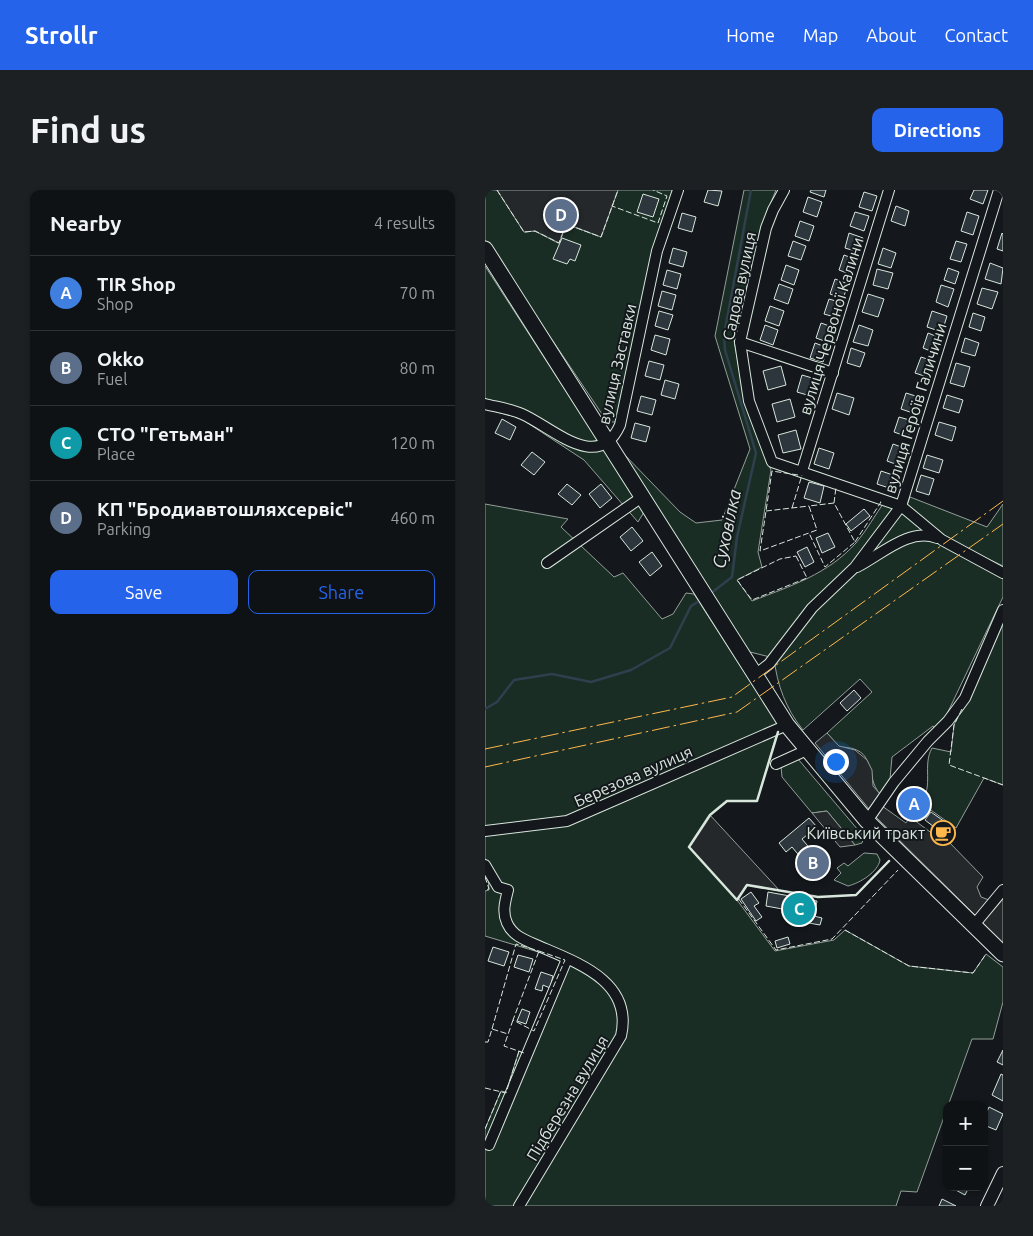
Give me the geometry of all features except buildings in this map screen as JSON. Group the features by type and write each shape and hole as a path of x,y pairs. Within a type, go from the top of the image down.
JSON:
{"highway":[{"path":"485,249 787,725 867,821 1003,954"}],"main road":[{"path":"987,1206 1003,1173"}],"street":[{"name":"вулиця Заставки","path":"485,404 522,414 572,442 599,447 616,436 620,425 657,251 678,190"},
{"name":"Садова вулиця","path":"784,190 766,228 740,342 749,400 769,456 777,465 802,471 901,506 943,540"},
{"name":"вулиця Червоної Калини","path":"802,471 889,190"},
{"name":"вулиця Героїв Галичини","path":"755,676 769,664 812,608 855,567 901,506 999,190"},
{"path":"740,342 833,373"},
{"path":"547,563 642,497"},
{"path":"855,567 886,549 913,537 931,536 943,540 1003,573"},
{"path":"867,821 894,782 928,741 948,722 965,698 1003,610"},
{"name":"Березова вулиця","path":"485,831 567,821 787,725"},
{"path":"776,764 807,750"},
{"name":"Підберезна вулиця","path":"485,865 498,887 508,890 503,910 507,923 513,931 519,937 567,958 608,983 617,993 623,1018 623,1032 519,1206"},
{"path":"974,925 1003,890"},
{"path":"489,1145 567,958"}],"green space":[{"path":"485,190 497,190 524,232 535,231 558,243 566,224 601,237 618,190 678,190 618,422 608,422 602,414 485,240"},
{"path":"744,190 776,190 761,227 734,340 741,380 771,470 758,552 762,567 737,580 752,601 808,578 845,554 864,533 885,501 905,511 910,497 987,527 1003,504 1003,566 976,553 1003,576 1003,597 944,720 937,729 933,726 892,757 890,779 880,794 875,787 865,757 852,748 839,747 827,733 872,692 860,679 803,730 783,696 777,678 774,658 746,651 620,450 680,512 696,523 722,520 750,449 715,336"},
{"path":"485,266 644,512 638,522 584,460 520,418 485,409"},
{"path":"485,504 568,519 561,527 614,577 623,573 662,619 673,614 686,593 694,594 779,726 757,801 727,801 710,815 689,847 737,900 775,951 834,940 845,930 909,966 973,973 986,954 1003,967 1003,1002 993,1039 972,1039 950,1101 943,1101 943,1120 917,1192 901,1191 896,1206 485,1206 485,1129 501,1091 506,1092 519,1051 523,1053 565,960 485,936 485,891 489,890 488,878 485,876"},
{"path":"1003,619 1003,785 984,778 956,828 921,803 927,789 929,755 932,748 951,752 954,725"},
{"path":"798,759 864,837 862,843 855,845 827,811 812,813 782,777 781,766"},
{"path":"864,853 877,854 880,860 872,873 863,880 848,886 834,880 841,873 837,868 844,863 848,866"}],"shaded area":[{"path":"497,190 618,190 601,237 567,224 559,243 535,231 524,232"},
{"path":"827,733 839,746 855,750 867,760 872,770 873,786 880,794 875,801 906,823 910,817 945,843 947,840 983,877 977,887 981,897 989,900 1003,894 1003,943 874,815 815,743"},
{"path":"827,811 855,845 840,847 812,813"},
{"path":"710,815 780,891 747,885 737,900 689,847"}],"waterway":[{"name":"Суховілка","path":"710,594 732,577 737,537 756,453 725,350 724,335 751,190"},
{"name":"Суховілка","path":"485,709 497,702 514,680 552,674 591,682 631,670 670,648 691,606 701,600"}],"fence":[{"path":"497,190 524,232 535,231 559,243 566,224 601,237 618,190"},
{"path":"613,204 612,206 658,223 667,196 653,190"},
{"path":"798,475 772,471 760,551 817,530 809,506 834,503 855,542 825,567 809,533"},
{"path":"792,508 802,475"},
{"path":"834,503 836,487"},
{"path":"855,542 881,502 879,502"},
{"path":"766,511 809,506"},
{"path":"796,556 807,578 752,600 737,580 780,559 796,556"},
{"path":"962,709 954,725 949,765 1003,785"},
{"path":"747,885 738,898 776,950 832,939 898,870"},
{"path":"485,877 489,889 485,890"},
{"path":"845,930 909,966 973,973 986,954"},
{"path":"492,1029 516,944 539,951"},
{"path":"539,951 565,960 534,1031 513,1020 539,951"},
{"path":"513,1020 504,1046 524,1053 524,1051"},
{"path":"485,1042 488,1042 492,1029 508,1034"},
{"path":"485,1088 506,1093 519,1051"},
{"path":"485,1129 501,1091"}],"wall":[{"path":"778,732 757,801 727,801 710,815 689,847 737,900 747,885 818,897 856,895 889,861"}],"power":[{"path":"485,749 732,697 1003,501"},
{"path":"485,767 737,712 1003,524"}],"place":[{"name":"КП \"Бродиавтошляхсервіс\"","path":"561,215"},
{"name":"TIR Shop","path":"914,804"},
{"name":"Київський тракт","path":"943,833"},
{"name":"Okko","path":"813,863"},
{"name":"СТО \"Гетьман\"","path":"799,909"}]}
